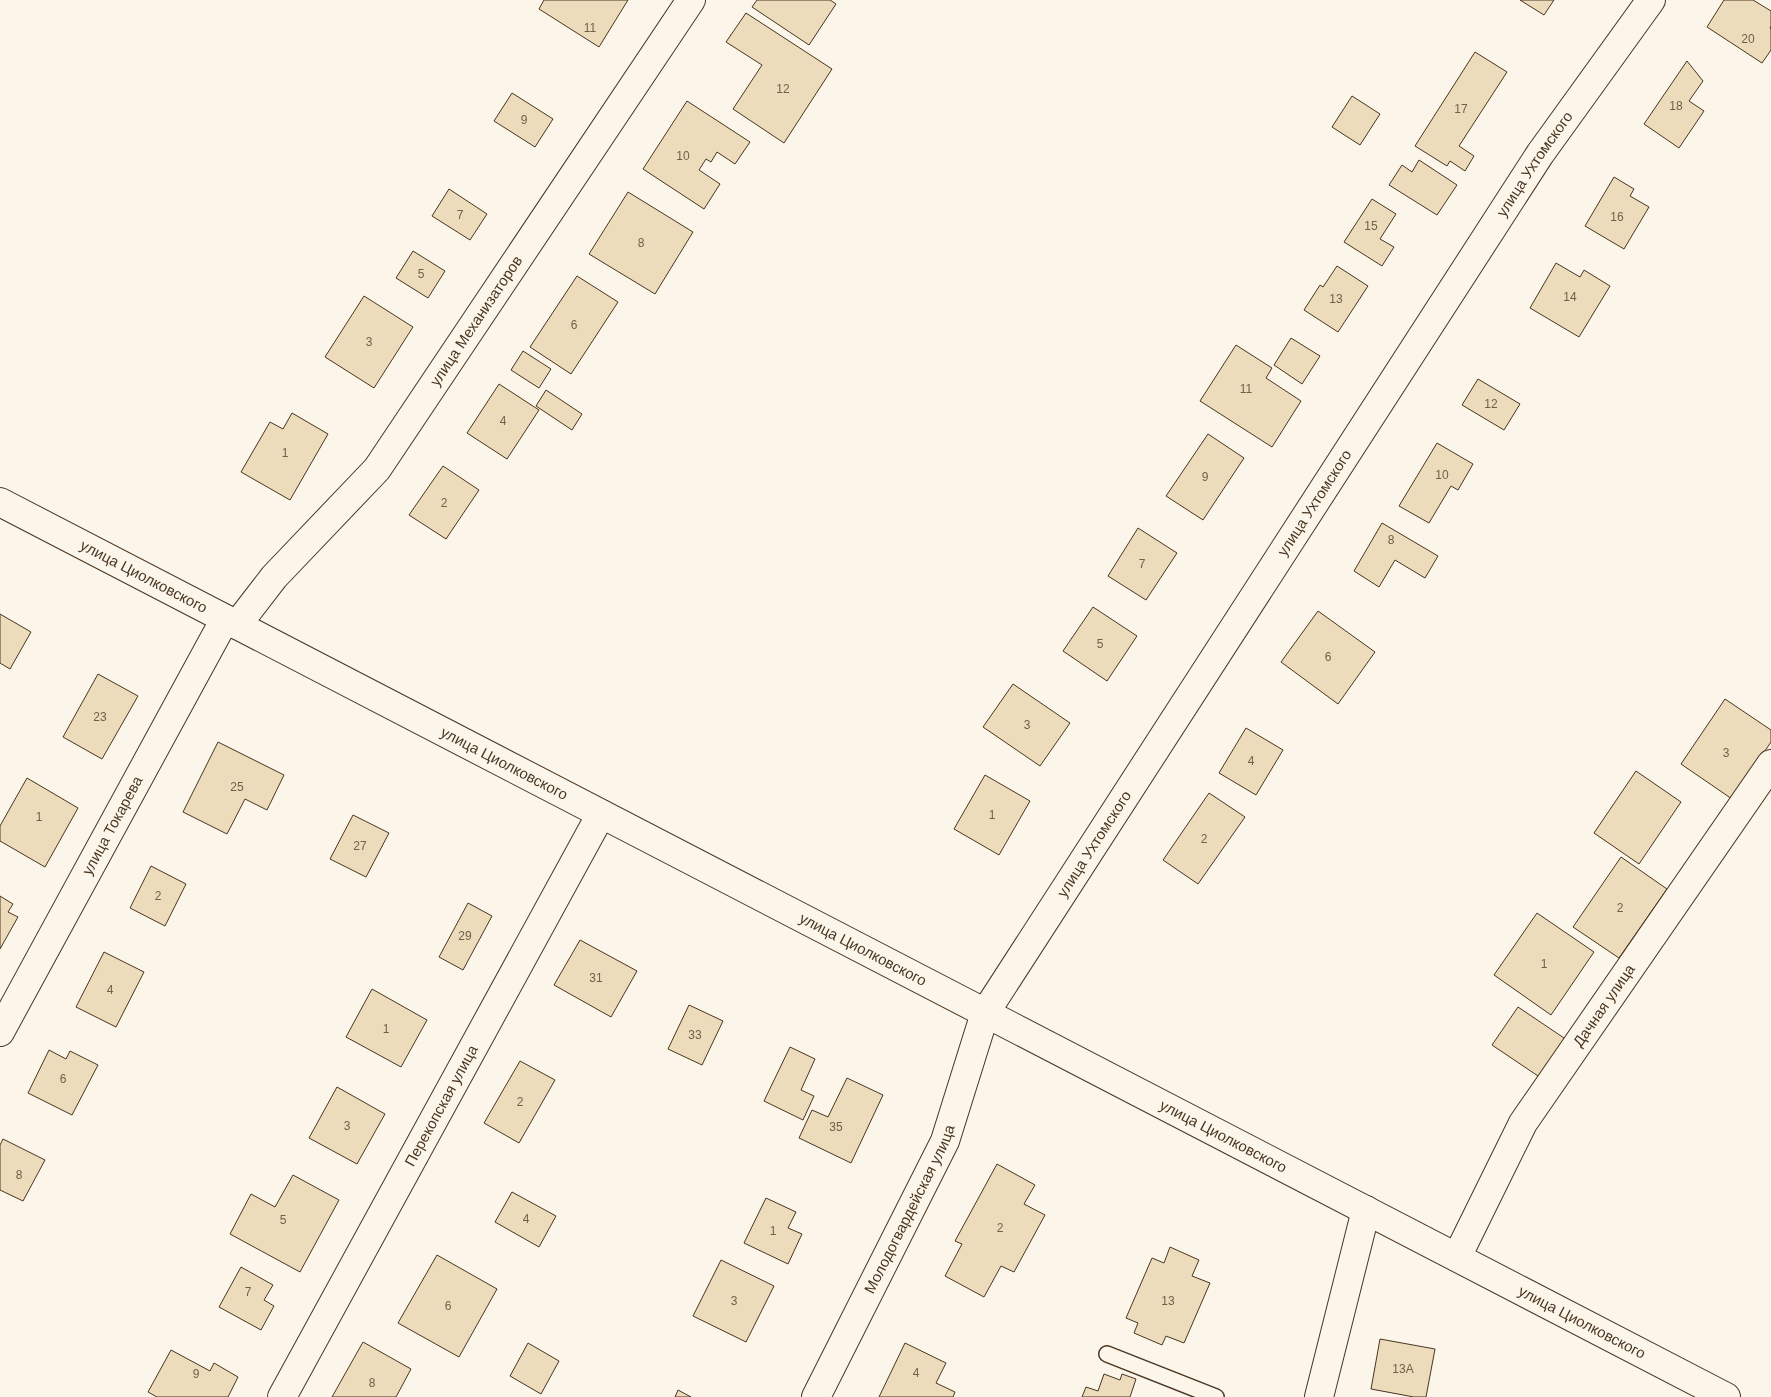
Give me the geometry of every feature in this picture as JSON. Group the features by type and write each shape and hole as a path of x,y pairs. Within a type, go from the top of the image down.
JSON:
{"street":[{"name":"улица Механизаторов","path":"231,622 377,469 691,0"},
{"name":"улица Ухтомского","path":"985,1013 1540,154 1651,0"},
{"name":"улица Циолковского","path":"0,502 1726,1397"},
{"name":"улица Токарева","path":"0,1032 231,622"},
{"name":"Дачная улица","path":"1457,1257 1523,1123 1771,764"},
{"name":"Перекопская улица","path":"282,1397 601,814"},
{"name":"Молодогвардейская улица","path":"816,1397 944,1141 985,1013"},
{"path":"1319,1397 1366,1210"}],"lane":[{"path":"1107,1354 1216,1397"}],"building":[{"path":"544,0 628,0 599,47 539,9"},
{"path":"757,0 830,0 836,4 809,45 752,7"},
{"path":"1520,0 1554,0 1544,15"},
{"path":"1724,0 1753,0 1771,11 1771,50 1762,63 1707,27"},
{"path":"746,13 832,69 784,143 733,109 762,65 726,42"},
{"path":"1475,52 1507,72 1459,146 1474,156 1465,171 1450,161 1447,166 1415,146"},
{"path":"1687,61 1703,81 1689,101 1704,111 1679,148 1644,124"},
{"path":"512,93 553,119 535,147 494,121"},
{"path":"1352,96 1380,114 1360,145 1332,127"},
{"path":"687,101 750,142 735,164 717,152 711,162 706,159 699,170 720,184 704,209 643,169"},
{"path":"1419,160 1457,185 1437,215 1389,185 1402,165 1412,172"},
{"path":"1614,177 1634,189 1630,196 1649,207 1624,249 1585,226"},
{"path":"449,189 487,214 470,240 432,216"},
{"path":"628,192 693,232 655,294 589,254"},
{"path":"1372,199 1396,214 1380,239 1394,247 1382,266 1344,242"},
{"path":"413,251 445,271 428,298 396,278"},
{"path":"1556,263 1580,277 1584,270 1610,286 1579,337 1530,308"},
{"path":"1337,266 1368,286 1338,332 1304,310 1320,285 1323,287"},
{"path":"577,276 618,302 571,374 530,347"},
{"path":"364,296 413,327 374,388 325,357"},
{"path":"1291,338 1320,356 1302,384 1274,365"},
{"path":"1236,345 1272,368 1266,378 1301,401 1272,447 1200,401"},
{"path":"523,351 551,369 539,388 511,370"},
{"path":"1478,379 1520,404 1504,430 1462,405"},
{"path":"499,384 539,410 507,459 467,433"},
{"path":"546,390 582,414 572,430 536,406"},
{"path":"292,413 328,434 290,500 241,472 270,422 283,429"},
{"path":"1208,434 1244,458 1203,520 1166,496"},
{"path":"1437,443 1473,464 1458,490 1451,486 1429,523 1399,506"},
{"path":"443,466 479,490 446,539 409,515"},
{"path":"1382,523 1438,556 1425,578 1395,560 1379,587 1354,571"},
{"path":"1138,528 1177,553 1146,600 1108,576"},
{"path":"1093,607 1137,636 1107,681 1063,651"},
{"path":"1318,611 1375,652 1338,704 1281,662"},
{"path":"0,614 31,632 10,669 0,663"},
{"path":"98,674 138,696 102,759 63,737"},
{"path":"1013,684 1070,723 1040,766 983,727"},
{"path":"1725,699 1771,730 1771,742 1732,799 1681,764"},
{"path":"1246,728 1283,750 1256,795 1219,773"},
{"path":"218,742 284,775 267,810 245,799 227,834 183,812"},
{"path":"1636,771 1681,802 1639,864 1594,833"},
{"path":"985,775 1030,801 999,855 954,829"},
{"path":"27,778 78,808 45,867 0,841 0,826"},
{"path":"1209,793 1245,817 1198,884 1163,860"},
{"path":"353,815 389,833 366,877 330,859"},
{"path":"1621,857 1667,889 1619,958 1573,927"},
{"path":"151,866 186,884 165,926 130,908"},
{"path":"0,896 13,904 8,912 18,917 0,949"},
{"path":"468,903 492,916 463,970 439,957"},
{"path":"1537,913 1594,952 1551,1015 1494,975"},
{"path":"580,940 637,971 611,1017 554,985"},
{"path":"104,952 144,972 116,1027 76,1007"},
{"path":"372,989 427,1020 401,1067 346,1037"},
{"path":"689,1005 723,1021 702,1065 668,1049"},
{"path":"1518,1007 1567,1040 1541,1078 1492,1045"},
{"path":"790,1047 815,1059 801,1090 814,1096 803,1120 764,1101"},
{"path":"49,1050 66,1059 70,1051 98,1065 72,1115 28,1093"},
{"path":"520,1061 555,1080 519,1143 484,1123"},
{"path":"847,1078 883,1095 851,1163 799,1138 812,1110 828,1117"},
{"path":"337,1087 385,1114 357,1164 309,1138"},
{"path":"3,1139 45,1160 23,1201 0,1190 0,1145"},
{"path":"997,1164 1035,1185 1024,1204 1045,1215 1014,1272 1001,1266 984,1297 945,1276 962,1244 955,1241"},
{"path":"293,1175 339,1200 300,1272 230,1234 251,1194 275,1207"},
{"path":"512,1192 556,1216 539,1247 495,1222"},
{"path":"766,1198 796,1212 788,1228 802,1234 788,1264 744,1243"},
{"path":"1170,1247 1199,1260 1192,1276 1210,1283 1184,1343 1166,1336 1162,1345 1134,1333 1138,1323 1126,1318 1152,1258 1164,1263"},
{"path":"437,1255 497,1289 459,1357 398,1323"},
{"path":"721,1260 774,1286 746,1342 693,1316"},
{"path":"241,1267 273,1285 264,1300 274,1306 261,1330 219,1307"},
{"path":"1380,1339 1435,1349 1426,1397 1414,1397 1371,1389"},
{"path":"363,1342 411,1369 396,1397 332,1397"},
{"path":"528,1343 559,1361 541,1394 510,1376"},
{"path":"905,1343 946,1363 936,1383 955,1392 953,1397 879,1397"},
{"path":"171,1350 210,1371 214,1363 238,1377 228,1397 157,1397 148,1392"},
{"path":"1104,1374 1120,1380 1122,1374 1136,1379 1130,1397 1082,1397 1086,1387 1098,1391"},
{"path":"678,1390 691,1397 675,1397"}]}
